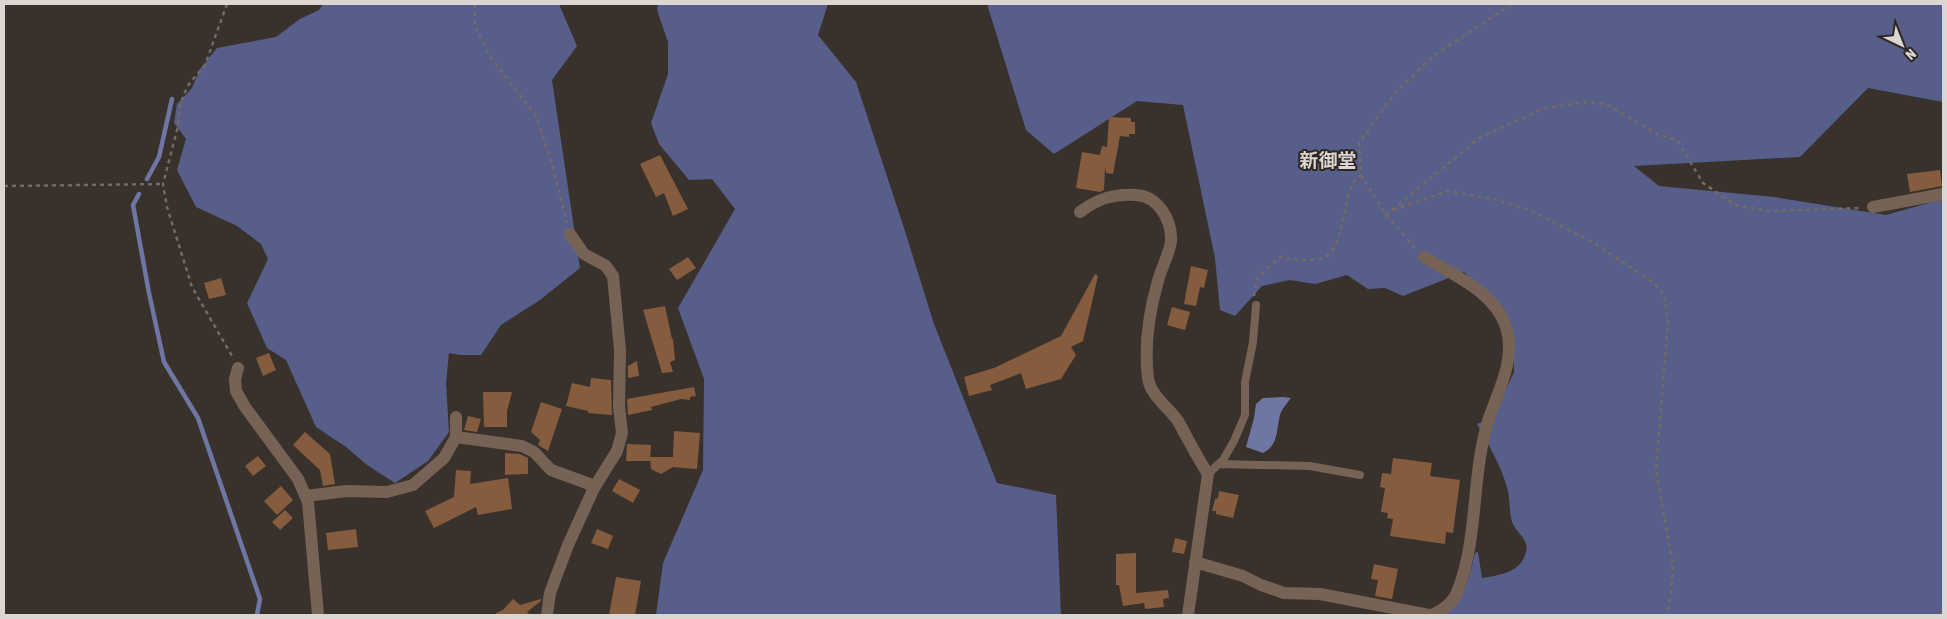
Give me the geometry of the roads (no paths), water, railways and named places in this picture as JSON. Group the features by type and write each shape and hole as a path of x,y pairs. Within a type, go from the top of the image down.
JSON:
{"street":[{"path":"1080,212 1105,197 1129,194 1146,195 1156,202 1169,226 1171,242 1153,296 1149,322 1147,351 1148,381 1158,398 1177,420 1208,474 1188,615"},
{"path":"1873,207 1943,194"},
{"path":"547,615 550,593 568,545 595,486 617,451 622,433 619,407 620,350 613,276 606,266 584,254 570,234"},
{"path":"1195,562 1243,576 1284,593 1320,594 1430,615 1441,611 1454,599 1459,589 1472,536 1476,480 1481,454 1489,420 1506,373 1509,348 1506,328 1498,310 1476,289 1424,258"},
{"path":"238,368 234,379 236,391 245,407 298,479 306,496 318,615"},
{"path":"306,496 346,491 387,492 413,485 444,458 456,437 456,417"},
{"path":"456,437 522,446 534,452 551,470 595,486"}],"lane":[{"path":"1208,474 1219,464 1234,441 1245,415 1246,382 1253,342 1256,305"},
{"path":"1219,464 1310,466 1360,475"}],"waterway":[{"path":"147,179 159,157 172,99"},
{"path":"139,194 133,205 164,362 198,418 260,599 257,615"}],"district":[{"name":"新御堂","path":"1328,160"}]}
